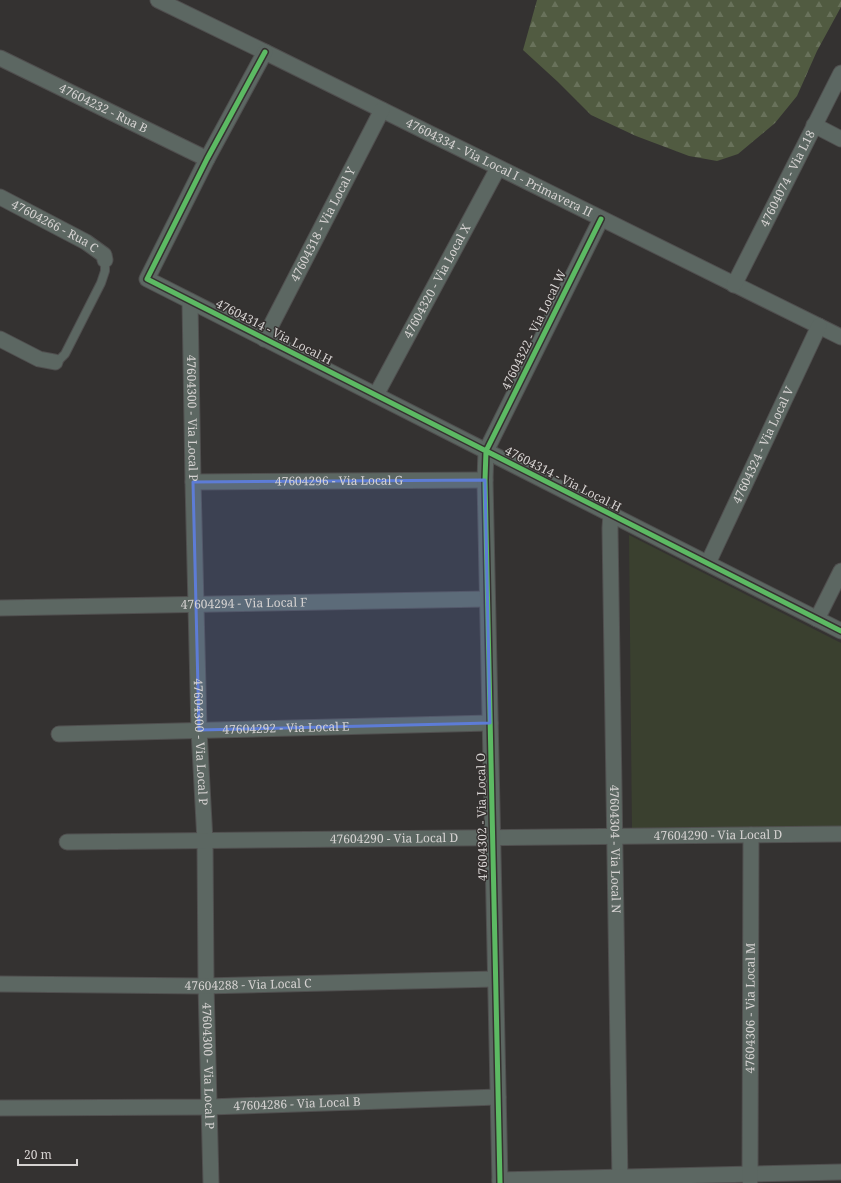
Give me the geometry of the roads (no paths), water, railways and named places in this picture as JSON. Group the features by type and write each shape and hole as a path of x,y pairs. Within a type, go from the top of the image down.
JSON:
{"street":[{"name":"47604334 - Via Local I - Primavera II","path":"158,0 841,337"},
{"path":"207,159 265,52"},
{"name":"47604232 - Rua B","path":"0,58 207,159"},
{"name":"47604074 - Via L18","path":"734,285 841,73"},
{"name":"47604318 - Via Local Y","path":"264,339 382,110"},
{"path":"814,126 841,138"},
{"name":"47604314 - Via Local H","path":"207,159 147,279 841,631"},
{"name":"47604320 - Via Local X","path":"376,395 498,168"},
{"name":"47604266 - Rua C","path":"0,197 86,242 104,255 105,260"},
{"name":"47604322 - Via Local W","path":"486,451 601,219"},
{"name":"47604300 - Via Local P","path":"190,301 199,730 205,841 206,985 211,1183"},
{"name":"47604324 - Via Local V","path":"708,563 819,326"},
{"path":"0,339 39,359 55,362"},
{"name":"47604302 - Via Local O","path":"486,451 487,599 500,1181"},
{"name":"47604296 - Via Local G","path":"193,482 485,480"},
{"name":"47604304 - Via Local N","path":"611,514 610,544 615,837 618,1181"},
{"path":"817,619 841,571"},
{"name":"47604294 - Via Local F","path":"0,608 487,599"},
{"name":"47604292 - Via Local E","path":"59,734 490,723"},
{"name":"47604290 - Via Local D","path":"67,842 841,834"},
{"name":"47604306 - Via Local M","path":"750,1179 751,835"},
{"name":"47604288 - Via Local C","path":"0,984 206,985 495,979"},
{"name":"47604286 - Via Local B","path":"0,1108 209,1107 498,1097"},
{"path":"750,1179 841,1172"},
{"path":"500,1181 841,1178"}],"lane":[{"path":"55,362 65,354 101,283 105,271 105,260"}]}
